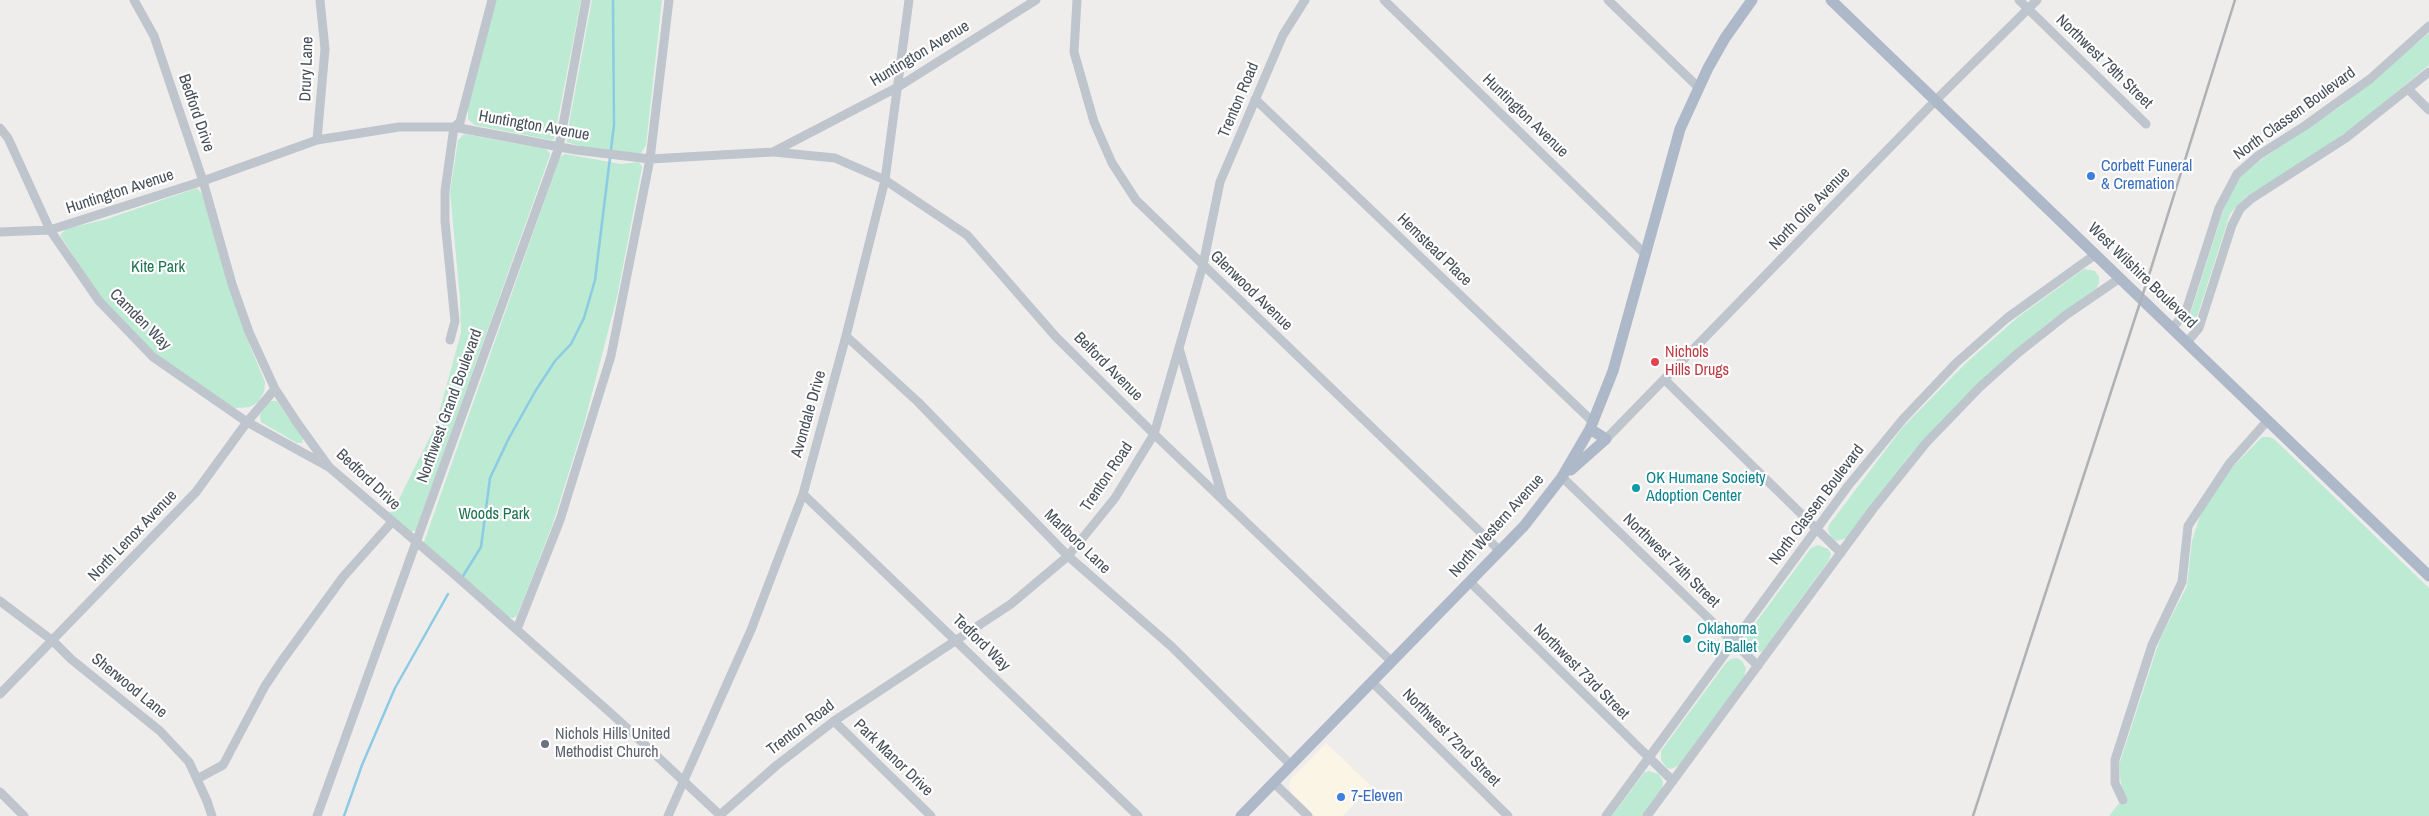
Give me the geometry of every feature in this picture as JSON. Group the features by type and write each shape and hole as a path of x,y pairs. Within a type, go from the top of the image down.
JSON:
{"main road":[{"name":"North Western Avenue","path":"1241,816 1500,551 1530,519 1562,477 1591,425 1613,371 1673,151 1698,87 1725,38 1752,0"},
{"name":"West Wilshire Boulevard","path":"1831,0 2429,576"},
{"path":"1562,477 1606,440 1591,425"}],"street":[{"name":"Bedford Drive","path":"134,0 154,36 203,181 232,284 249,332 275,389 329,467 517,629 720,816"},
{"name":"Drury Lane","path":"317,140 325,49 320,0"},
{"name":"Northwest Grand Boulevard","path":"450,340 455,321 445,221 445,191 454,127 460,122 492,0"},
{"name":"Northwest Grand Boulevard","path":"317,816 417,544 559,147 586,0"},
{"path":"517,629 560,520 611,356 650,159 669,0"},
{"name":"Avondale Drive","path":"668,816 751,630 803,494 846,336 885,180 910,0"},
{"name":"Huntington Avenue","path":"0,232 50,230 203,181 317,140 399,127 454,127 559,147 650,159 773,152 898,87 1036,0"},
{"name":"Glenwood Avenue","path":"1077,0 1074,52 1094,122 1112,163 1136,200 1500,551"},
{"name":"Trenton Road","path":"720,816 777,765 834,721 1011,604 1068,556 1115,498 1154,434 1203,265 1220,182 1283,35 1306,0"},
{"name":"Huntington Avenue","path":"1384,0 1645,254"},
{"path":"1608,0 1698,87"},
{"name":"Northwest 79th Street","path":"2019,0 2146,124"},
{"name":"North Olie Avenue","path":"1606,440 1936,100 2037,0"},
{"name":"North Classen Boulevard","path":"2172,328 2185,314 2219,208 2237,174 2259,155 2306,125 2370,79 2429,26"},
{"path":"2187,342 2198,328 2232,225 2240,209 2251,199 2346,138 2409,90 2429,72"},
{"path":"2409,90 2429,110"},
{"name":"Hemstead Place","path":"1255,99 1591,425"},
{"name":"Camden Way","path":"0,128 8,138 50,230 99,301 153,357 247,422 329,467"},
{"name":"Belford Avenue","path":"773,152 835,158 885,180 967,235 1056,337 1224,502 1392,662"},
{"name":"North Classen Boulevard","path":"1606,816 1871,456 1943,377 2007,318 2096,254"},
{"path":"1647,816 1913,458 1973,394 2039,335 2120,278"},
{"name":"Marlboro Lane","path":"846,336 918,402 1068,556 1171,646 1291,765"},
{"path":"1179,348 1224,502"},
{"path":"1665,380 1841,553"},
{"name":"North Lenox Avenue","path":"0,694 196,492 247,422 275,389"},
{"path":"2123,800 2115,783 2114,760 2152,644 2182,582 2188,526 2230,464 2268,420"},
{"name":"Northwest 74th Street","path":"1562,477 1758,666"},
{"name":"Tedford Way","path":"803,494 1138,816"},
{"path":"197,779 223,765 281,662 343,577 392,522"},
{"name":"Northwest 73rd Street","path":"1470,582 1673,782"},
{"name":"Sherwood Lane","path":"0,601 52,641 71,659 160,731 189,762 212,816"},
{"name":"Northwest 72nd Street","path":"1372,682 1508,816"},
{"name":"Park Manor Drive","path":"834,721 931,816"},
{"path":"1274,783 1308,816"},
{"path":"0,792 24,816"}],"shaded area":[{"path":"1326,743 1371,786 1343,816 1315,816 1291,792 1289,786 1291,779"}],"green space":[{"path":"496,0 581,0 554,139 551,140 474,125 468,119 468,106"},
{"path":"592,0 662,0 646,145 641,153 595,151 567,142"},
{"path":"2429,33 2429,65 2359,123 2314,155 2247,196 2230,214 2194,326 2190,329 2187,324 2226,202 2241,176 2265,157 2340,107"},
{"name":"Woods Park","path":"464,134 546,149 550,154 416,530 410,532 388,513 393,511 435,427 461,333 460,298 450,192 458,140"},
{"name":"Woods Park","path":"565,154 621,164 639,162 642,167 617,297 584,424 552,526 517,616 513,618 508,617 463,576 426,547 424,542 560,157"},
{"name":"Kite Park","path":"197,188 202,194 246,336 265,382 264,392 258,402 250,407 235,408 211,393 174,369 130,331 99,295 60,235 66,229 107,219"},
{"path":"2084,269 2095,271 2099,277 2096,289 2047,324 1993,370 1911,454 1848,538 1836,541 1832,538 1828,530 1829,525 1903,427 1965,364 2017,318"},
{"path":"277,401 303,439 302,443 297,443 261,422 260,415 268,402"},
{"path":"2262,437 2274,439 2429,588 2429,816 2109,816 2124,797 2120,777 2120,762 2160,639 2187,586 2192,541 2201,513 2224,476"},
{"path":"1818,545 1828,549 1831,554 1829,560 1763,651 1754,654 1749,652 1743,643 1745,637 1811,548"},
{"path":"1737,658 1742,661 1746,668 1744,678 1680,765 1671,769 1667,768 1661,760 1661,751 1726,663 1731,659"},
{"path":"1649,771 1659,774 1663,782 1662,789 1642,816 1612,816 1644,773"}],"waterway":[{"path":"463,576 481,547 490,478 509,438 536,390 555,361 571,344 584,318 595,280 614,125 613,0"},
{"path":"344,816 362,765 395,688 448,594"}],"railway":[{"path":"1973,816 2149,275 2235,0"}],"place":[{"name":"Corbett Funeral & Cremation","path":"2091,176"},
{"name":"Nichols Hills Drugs","path":"1655,362"},
{"name":"OK Humane Society Adoption Center","path":"1636,488"},
{"name":"Oklahoma City Ballet","path":"1687,639"},
{"name":"Nichols Hills United Methodist Church","path":"545,744"},
{"name":"7-Eleven","path":"1341,797"}]}
